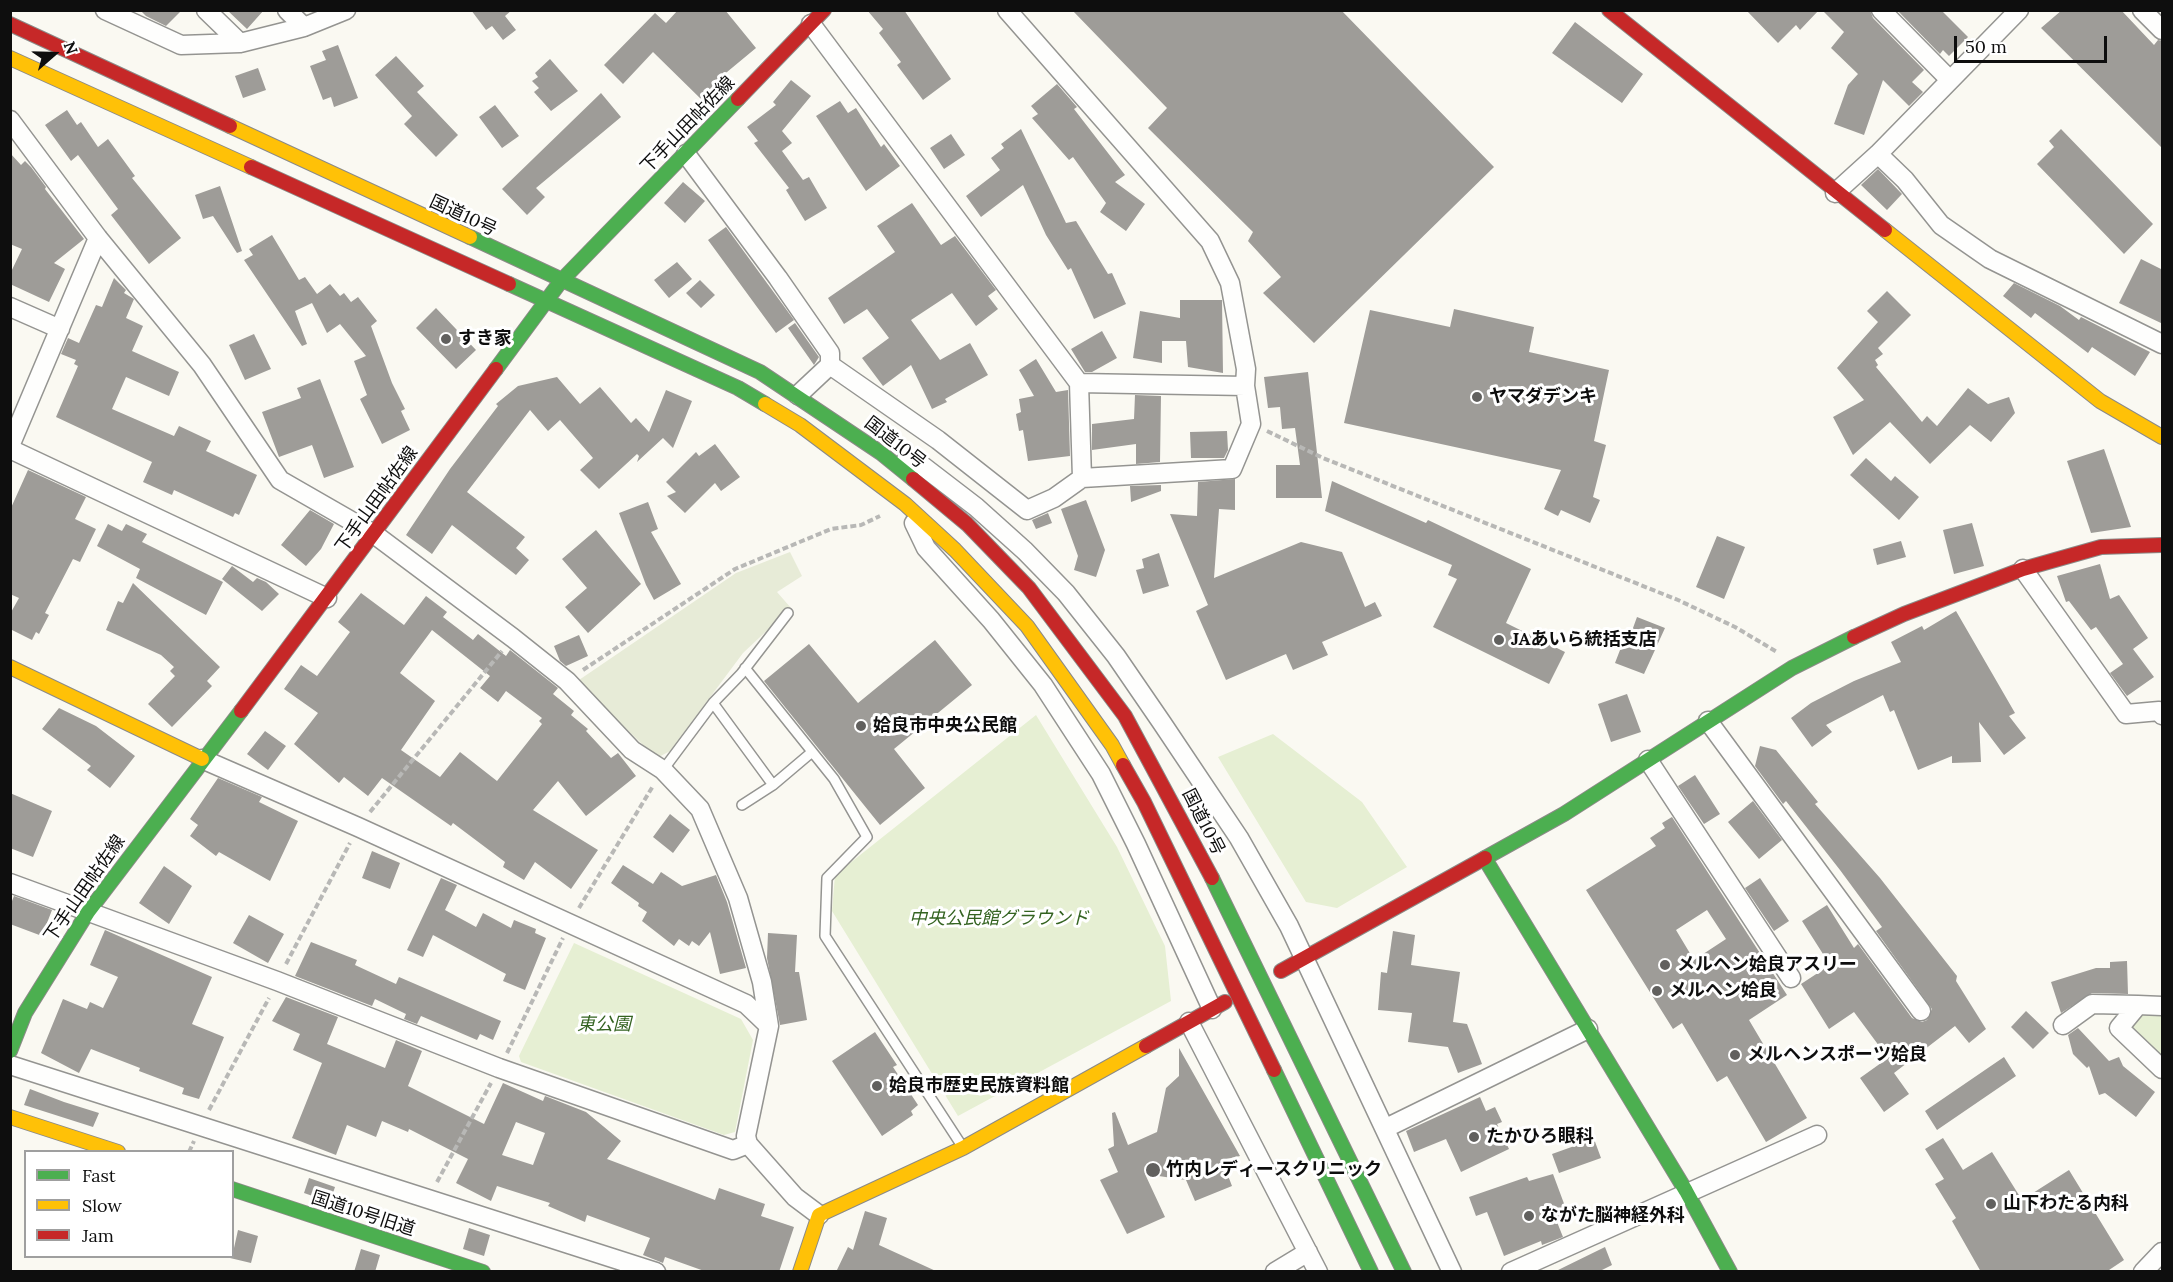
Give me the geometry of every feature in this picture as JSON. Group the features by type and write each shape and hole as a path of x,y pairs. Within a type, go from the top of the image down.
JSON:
{"main road":[{"name":"下手山田帖佐線","path":"10,1051 25,1014 88,912 202,759 327,598 561,281 824,10"},
{"path":"1609,10 1835,193 2100,402 2163,437"},
{"name":"国道10号","path":"10,24 760,372 798,395 881,453 967,524 1029,588 1125,716 1204,862 1404,1272"},
{"path":"10,58 738,388 800,425 904,504 955,550 1027,626 1112,745 1165,844 1371,1272"},
{"path":"1281,971 1564,814 1792,668 1904,614 2023,569 2101,547 2163,545"},
{"path":"10,667 202,759"},
{"path":"1485,859 1686,1191 1730,1272"},
{"path":"800,1272 819,1215 963,1148 1218,1006"},
{"path":"10,1117 112,1150"},
{"name":"国道10号旧道","path":"234,1190 483,1272"}],"street":[{"path":"105,10 181,45 240,43 304,27 346,10"},
{"path":"206,10 240,43"},
{"path":"287,10 304,27"},
{"path":"830,365 938,440 1027,510 1054,498 1082,478 1232,469 1251,424 1245,386 1246,369 1230,283 1210,241 1007,10"},
{"path":"1881,10 1950,80"},
{"path":"1835,193 1878,154 2019,10"},
{"path":"2142,10 2163,30"},
{"path":"811,24 1078,383 1082,478"},
{"path":"10,120 98,238 202,365 280,480 374,534 513,638 567,681 632,750 663,770 700,809 713,834 738,898 762,982 769,1026 746,1136 747,1144 795,1197 819,1215"},
{"path":"686,154 778,278 830,353 830,365 798,395"},
{"path":"1878,154 1905,180 1941,225 1990,259 2163,344"},
{"path":"98,238 10,448 327,598"},
{"path":"10,307 60,329"},
{"path":"1078,383 1245,386"},
{"path":"881,453 920,464 1025,551 1066,593 1116,656 1239,838 1305,958 1452,1272"},
{"path":"904,504 926,548 991,620 1043,685 1101,774 1218,1006"},
{"path":"2023,569 2126,714 2159,711 2163,715"},
{"path":"1708,721 1921,1011"},
{"path":"202,759 358,827 746,1004 769,1026"},
{"path":"1648,760 1791,978"},
{"path":"10,883 277,981 499,1068 733,1150 747,1144"},
{"path":"2063,1025 2092,1004 2163,1006"},
{"path":"2138,1005 2118,1028 2163,1069"},
{"path":"1189,1022 1318,1272"},
{"path":"1386,1128 1588,1029"},
{"path":"10,1065 656,1272"},
{"path":"1511,1272 1686,1191 1817,1135"},
{"path":"1275,1272 1308,1252"},
{"path":"2144,1272 2163,1252"}],"lane":[{"path":"663,770 713,703 745,668 788,613"},
{"path":"745,668 834,779 867,837 827,878 825,936 963,1148"},
{"path":"713,703 773,785"},
{"path":"742,805 773,785 812,752"}],"path":[{"path":"1251,424 1323,458 1677,600 1735,627 1777,651 1792,668"},
{"path":"567,681 735,569 831,529 861,525 904,504"},
{"path":"190,1150 358,827 513,638"},
{"path":"427,1200 499,1068 570,924 663,770"}],"green space":[{"path":"790,552 802,576 777,592 791,608 743,653 670,751 657,758 589,694 579,680 736,573"},
{"name":"中央公民館グラウンド","path":"1036,715 1117,847 1165,946 1171,1001 958,1116 832,911 835,875"},
{"path":"1273,734 1362,802 1407,867 1337,908 1306,902 1218,757"},
{"name":"東公園","path":"574,943 741,1019 753,1040 735,1132 724,1135 521,1062 519,1056"},
{"path":"2140,1011 2162,1011 2162,1064 2124,1030"}],"building":[{"path":"140,10 182,10 166,26 146,16"},
{"path":"227,10 264,10 247,29"},
{"path":"471,10 512,10 505,16 516,30 503,40 492,26 486,30"},
{"path":"678,10 725,10 756,48 721,77 724,81 704,102 653,52 623,84 604,65 655,13 666,23"},
{"path":"867,10 904,10 951,79 923,100 897,65 901,62 879,33 883,29"},
{"path":"1072,10 1341,10 1494,167 1314,343 1263,293 1281,277 1248,241 1253,232 1148,128 1167,108"},
{"path":"1746,10 1819,10 1800,30 1796,25 1778,43"},
{"path":"1822,10 1870,10 1873,18 1924,70 1912,82 1923,92 1909,106 1883,80 1864,135 1834,124 1848,85 1858,74 1831,48 1844,32"},
{"path":"1897,10 1941,10 1968,37 1949,56 1943,50 1940,54"},
{"path":"2062,10 2121,10 2154,45 2158,40 2163,41 2163,149 2041,28"},
{"path":"1575,22 1643,74 1622,103 1552,53"},
{"path":"338,45 358,98 334,107 331,97 323,100 310,66 326,60 322,51"},
{"path":"396,56 424,86 417,92 458,135 436,157 404,124 412,116 375,75"},
{"path":"550,59 578,91 551,111 534,92 539,88 532,81 538,77 535,73"},
{"path":"258,68 266,90 243,98 235,76"},
{"path":"791,80 811,96 782,131 792,143 782,151 803,180 809,177 827,208 805,221 786,190 789,188 754,143 758,141 747,127 776,105 773,102"},
{"path":"1057,84 1077,107 1074,109 1125,175 1115,182 1145,204 1126,231 1100,212 1106,203 1073,157 1069,160 1032,118 1038,114 1031,106"},
{"path":"601,93 621,117 536,188 545,197 527,215 502,189"},
{"path":"840,101 848,113 856,108 881,147 884,144 900,166 866,191 816,116"},
{"path":"495,105 519,136 502,148 479,117"},
{"path":"67,110 77,125 81,122 98,147 108,139 135,176 132,178 181,238 149,264 111,215 118,209 78,155 71,161 45,125"},
{"path":"1021,129 1066,223 1076,221 1108,274 1112,273 1126,304 1094,319 1071,268 1068,270 1046,235 1023,185 981,217 966,196 1000,170 991,158 1004,148 1001,144"},
{"path":"2061,129 2153,224 2124,254 2037,164 2054,147 2049,141"},
{"path":"951,134 965,155 944,169 930,148"},
{"path":"10,153 21,165 25,161 31,167 84,239 54,263 65,269 49,302 10,284 10,274 22,249 10,244"},
{"path":"1878,169 1902,194 1887,210 1861,185"},
{"path":"683,182 705,201 685,223 664,203"},
{"path":"220,186 242,251 237,253 213,216 203,219 195,195"},
{"path":"912,203 941,245 955,236 996,290 988,296 998,309 976,326 952,293 911,320 940,360 970,343 988,375 945,399 947,402 932,409 911,365 883,386 862,358 889,338 867,309 844,324 828,298 895,252 877,226"},
{"path":"726,227 794,320 776,333 708,240"},
{"path":"272,235 299,280 305,277 317,294 330,284 340,296 344,293 351,302 358,297 377,321 371,326 392,383 405,409 401,411 410,430 382,444 360,399 367,395 354,361 366,356 340,324 327,333 312,303 295,311 307,344 302,346 244,260 253,255 249,249"},
{"path":"2141,259 2163,270 2163,324 2119,303"},
{"path":"677,262 692,279 669,298 654,280"},
{"path":"114,278 126,290 124,293 134,299 126,318 143,326 132,351 179,372 169,396 126,377 112,409 174,436 179,426 211,441 206,451 257,475 239,515 235,513 233,517 174,490 172,495 143,482 152,462 56,417 78,366 74,364 76,360 61,354 68,338 79,343 96,305 102,307"},
{"path":"700,280 715,295 701,308 686,293"},
{"path":"2014,283 2060,306 2079,320 2081,317 2150,352 2135,376 2092,347 2088,353 2035,313 2031,318 2003,296"},
{"path":"1887,291 1911,315 1878,348 1883,354 1875,360 1878,365 1876,367 1922,422 1927,416 1937,426 1968,388 1988,404 2009,397 2015,413 1991,442 1970,425 1930,464 1890,422 1853,455 1833,417 1864,400 1837,368 1878,322 1867,311"},
{"path":"1180,300 1222,300 1223,373 1188,367 1186,341 1162,341 1162,363 1133,358 1140,311 1180,318"},
{"name":"すき家","path":"436,308 476,350 456,369 416,328"},
{"name":"ヤマダデンキ","path":"1454,309 1534,327 1529,352 1609,370 1594,441 1606,445 1593,497 1600,500 1590,523 1561,510 1558,516 1544,509 1561,470 1344,423 1370,310 1450,327"},
{"path":"795,323 819,357 814,365 788,328"},
{"path":"1102,331 1117,358 1092,372 1085,372 1071,349"},
{"path":"254,334 271,369 245,380 229,345"},
{"path":"1036,359 1056,392 1068,390 1070,456 1028,461 1023,430 1019,431 1016,414 1021,412 1019,399 1034,396 1019,370"},
{"path":"1308,372 1322,498 1276,498 1276,465 1300,465 1295,428 1282,429 1280,407 1268,408 1264,377"},
{"path":"557,377 580,404 600,387 631,423 636,418 649,432 666,390 692,401 673,448 663,438 637,462 639,456 637,454 599,489 580,470 593,458 560,420 548,431 530,410 467,492 525,537 516,548 529,560 516,575 452,525 432,554 406,535 450,469 498,406 496,404 518,386"},
{"path":"320,379 354,467 324,478 312,445 279,457 262,412 301,398 297,388"},
{"path":"1135,395 1161,396 1160,462 1136,464 1136,444 1092,450 1092,424 1134,419"},
{"path":"1227,431 1228,450 1224,458 1191,458 1190,432"},
{"path":"715,444 740,477 721,491 715,483 685,513 667,496 676,492 666,482 696,452 699,456"},
{"path":"2104,449 2131,527 2091,533 2067,461"},
{"path":"1866,458 1891,481 1895,476 1919,497 1899,520 1850,475"},
{"path":"28,470 86,497 75,519 96,529 80,562 73,559 45,613 49,615 39,634 36,632 32,640 10,629 10,614 19,598 10,594 10,510"},
{"path":"1235,479 1235,510 1219,509 1214,578 1301,542 1342,552 1365,607 1375,602 1382,616 1322,642 1328,655 1293,670 1286,654 1226,680 1196,611 1208,605 1170,514 1197,516 1198,482"},
{"path":"1332,481 1426,523 1428,520 1531,569 1506,623 1565,652 1549,684 1433,627 1457,579 1448,575 1452,565 1325,511"},
{"path":"1161,485 1161,491 1131,502 1130,486"},
{"path":"1086,500 1105,550 1096,577 1074,570 1078,556 1061,509"},
{"path":"648,502 658,529 651,532 681,584 654,600 646,585 619,513"},
{"path":"310,510 334,524 321,549 306,566 281,545"},
{"path":"1048,513 1052,523 1036,529 1032,520"},
{"path":"1972,523 1984,566 1954,574 1943,530"},
{"path":"108,524 122,531 126,524 147,534 142,542 223,582 206,615 136,578 140,569 97,546"},
{"path":"596,530 641,584 588,633 565,607 587,588 562,559"},
{"path":"1717,536 1745,547 1724,599 1696,587"},
{"path":"1901,541 1906,557 1877,565 1873,549"},
{"path":"1159,553 1169,586 1143,594 1136,570 1144,568 1142,559"},
{"path":"2100,564 2110,599 2119,595 2148,638 2133,649 2154,677 2127,696 2110,673 2123,664 2096,627 2091,630 2069,601 2066,602 2057,576"},
{"path":"232,566 253,582 257,578 266,582 279,594 262,611 222,579"},
{"path":"133,583 220,667 207,681 212,686 172,727 148,704 175,676 170,671 174,667 161,655 106,630 118,601 123,603"},
{"path":"361,593 404,625 426,596 447,612 443,617 473,640 478,634 506,656 510,650 558,688 553,694 574,711 571,715 588,729 586,731 611,758 618,753 636,776 586,816 558,781 533,810 598,850 571,889 535,862 524,880 503,867 505,862 453,823 451,826 382,778 368,796 344,777 339,783 294,744 318,713 284,689 301,665 317,676 350,632 338,622","holes":["432,630 490,676 480,688 498,702 506,691 542,718 539,721 542,724 497,781 460,752 440,777 401,750 435,701 400,673"]},
{"path":"1956,611 2015,713 2009,716 2026,738 2004,755 1979,722 1981,762 1952,763 1952,756 1918,770 1894,710 1890,712 1883,695 1826,725 1832,732 1812,747 1791,718 1811,703 1854,681 1901,662 1891,642 1922,626 1924,630"},
{"path":"1637,617 1665,628 1644,674 1615,663 1625,637 1629,639"},
{"path":"579,635 588,656 566,666 560,661 554,646"},
{"name":"姶良市中央公民館","path":"935,640 972,685 894,749 925,788 880,825 764,681 809,644 858,703"},
{"path":"1627,694 1641,732 1611,742 1598,704"},
{"path":"59,708 96,726 135,756 110,788 87,770 91,766 42,729"},
{"path":"265,731 286,746 268,770 247,754"},
{"path":"1760,746 1776,750 1818,802 1815,804 1880,878 1957,976 1956,981 1986,1029 1969,1043 1955,1026 1894,1073 1909,1094 1884,1112 1860,1078 1888,1058 1854,1012 1829,1029 1801,984 1830,965 1802,921 1827,905 1854,948 1858,944 1912,1018 1922,1022 1927,1020 1932,1009 1876,931 1882,927 1786,801 1783,804 1755,766"},
{"path":"1695,775 1720,814 1704,824 1678,786"},
{"path":"218,778 262,797 259,802 298,821 270,881 219,852 216,856 190,836 198,825 190,819"},
{"path":"10,793 52,811 33,857 10,848"},
{"path":"1753,801 1782,840 1759,859 1728,822"},
{"path":"670,814 690,830 673,853 653,837"},
{"path":"1672,817 1787,995 1749,1020 1807,1118 1766,1142 1727,1076 1717,1082 1682,1023 1673,1029 1586,890 1656,846 1650,838 1665,828 1662,823","holes":["1707,910 1726,939 1694,960 1676,930"]},
{"path":"372,851 400,863 390,889 362,878"},
{"path":"623,865 653,884 661,872 682,886 716,875 727,902 746,968 720,974 710,932 699,946 692,941 689,946 679,939 674,946 642,921 647,912 638,906 639,903 611,883"},
{"path":"164,866 192,886 169,924 139,903"},
{"path":"441,878 457,885 445,910 476,927 483,913 511,928 514,920 536,929 535,933 546,938 525,990 503,981 506,974 433,935 423,957 407,950"},
{"path":"1760,878 1789,921 1774,931 1745,888"},
{"path":"14,896 52,910 42,936 10,924 10,906"},
{"path":"249,915 284,934 268,963 233,943"},
{"path":"105,930 212,977 192,1024 224,1037 199,1099 182,1094 184,1088 91,1049 79,1073 41,1053 63,999 87,1009 90,1002 103,1008 118,977 90,965"},
{"path":"1393,931 1415,935 1411,965 1460,972 1453,1022 1467,1024 1482,1064 1458,1073 1448,1047 1408,1042 1412,1013 1378,1010 1381,972 1387,973"},
{"path":"768,933 797,935 795,972 799,972 807,1020 780,1025 767,958"},
{"path":"311,942 357,960 355,965 396,984 399,977 501,1021 493,1040 480,1034 477,1040 421,1016 417,1024 404,1019 406,1014 375,999 372,1006 295,976"},
{"path":"2127,961 2128,994 2092,993 2061,1013 2051,982 2096,968 2110,968 2110,962"},
{"path":"286,997 338,1017 327,1044 385,1068 396,1040 422,1051 408,1086 484,1124 503,1083 543,1101 545,1096 586,1112 621,1141 607,1159 715,1200 719,1188 765,1204 761,1216 794,1227 779,1272 707,1272 665,1257 663,1263 643,1255 650,1238 587,1215 585,1222 548,1206 550,1203 497,1186 491,1201 456,1183 468,1159 409,1129 408,1132 382,1121 376,1137 347,1125 336,1155 292,1138 322,1063 293,1050 300,1034 272,1021","holes":["516,1122 545,1133 533,1165 502,1155"]},
{"path":"2026,1011 2049,1033 2033,1049 2011,1027"},
{"path":"2078,1028 2109,1061 2119,1057 2123,1066 2155,1092 2136,1117 2105,1093 2099,1095 2089,1066 2087,1068 2073,1054 2068,1035"},
{"name":"姶良市歴史民族資料館","path":"875,1032 897,1065 893,1067 918,1105 911,1111 913,1115 882,1136 832,1061"},
{"name":"竹内レディースクリニック","path":"1179,1048 1240,1156 1222,1160 1232,1186 1195,1201 1186,1180 1145,1174 1165,1217 1127,1234 1100,1180 1118,1172 1108,1149 1114,1146 1112,1113 1115,1112 1128,1145 1157,1132 1166,1088 1179,1076"},
{"path":"2004,1057 2016,1076 1937,1130 1925,1111"},
{"path":"30,1089 99,1113 93,1127 24,1105"},
{"name":"たかひろ眼科","path":"1480,1097 1486,1111 1495,1107 1502,1122 1497,1124 1509,1149 1461,1172 1446,1139 1414,1152 1406,1131"},
{"name":"山下わたる内科","path":"1943,1138 1963,1170 1992,1152 2022,1200 2069,1170 2124,1260 2106,1272 1981,1272 1952,1221 1956,1218 1935,1184 1944,1179 1925,1149"},
{"path":"1594,1139 1601,1158 1559,1173 1552,1154"},
{"name":"ながた脳神経外科","path":"1553,1174 1569,1217 1557,1222 1563,1237 1542,1245 1541,1241 1504,1256 1487,1212 1476,1216 1469,1197 1527,1177 1529,1181"},
{"path":"309,1178 335,1187 330,1202 304,1193"},
{"path":"865,1211 887,1218 879,1245 938,1272 836,1272 848,1247 853,1250"},
{"path":"469,1228 490,1235 484,1256 463,1249"},
{"path":"238,1230 258,1236 251,1263 230,1258 234,1258"},
{"path":"1605,1247 1612,1265 1598,1272 1554,1272"},
{"path":"361,1249 380,1255 375,1272 354,1272"}],"traffic: fast":[{"path":"496,369 561,281 738,99"},
{"path":"470,237 760,372 881,453 913,479"},
{"path":"509,284 738,388 765,404"},
{"path":"1485,858 1564,814 1792,668 1854,637"},
{"path":"10,1051 25,1013 88,912 241,711"},
{"path":"1485,859 1686,1191 1730,1272"},
{"path":"1212,878 1404,1272"},
{"path":"1274,1070 1371,1272"},
{"path":"234,1190 483,1272"}],"traffic: slow":[{"path":"10,58 251,167"},
{"path":"230,126 470,237"},
{"path":"1885,230 2100,401 2162,437"},
{"path":"765,404 800,425 905,504 955,550 1027,626 1112,745 1123,765"},
{"path":"10,667 202,759"},
{"path":"800,1272 819,1215 963,1148 1146,1046"},
{"path":"10,1117 112,1150"}],"traffic: jam":[{"path":"738,99 824,10"},
{"path":"1609,10 1885,230"},
{"path":"10,24 230,126"},
{"path":"251,167 509,284"},
{"path":"241,711 496,369"},
{"path":"913,479 967,524 1029,588 1125,716 1212,878"},
{"path":"1854,637 1904,614 2023,569 2101,547 2162,545"},
{"path":"1123,765 1144,802 1274,1070"},
{"path":"1281,971 1485,858"},
{"path":"1146,1046 1225,1002"}],"place":[{"name":"すき家","path":"446,339"},
{"name":"ヤマダデンキ","path":"1477,397"},
{"name":"JAあいら統括支店","path":"1499,640"},
{"name":"姶良市中央公民館","path":"861,726"},
{"name":"メルヘン姶良アスリー","path":"1665,965"},
{"name":"メルヘン姶良","path":"1657,991"},
{"name":"メルヘンスポーツ姶良","path":"1735,1055"},
{"name":"姶良市歴史民族資料館","path":"877,1086"},
{"name":"たかひろ眼科","path":"1474,1137"},
{"name":"竹内レディースクリニック","path":"1153,1170"},
{"name":"山下わたる内科","path":"1991,1204"},
{"name":"ながた脳神経外科","path":"1529,1216"}]}
